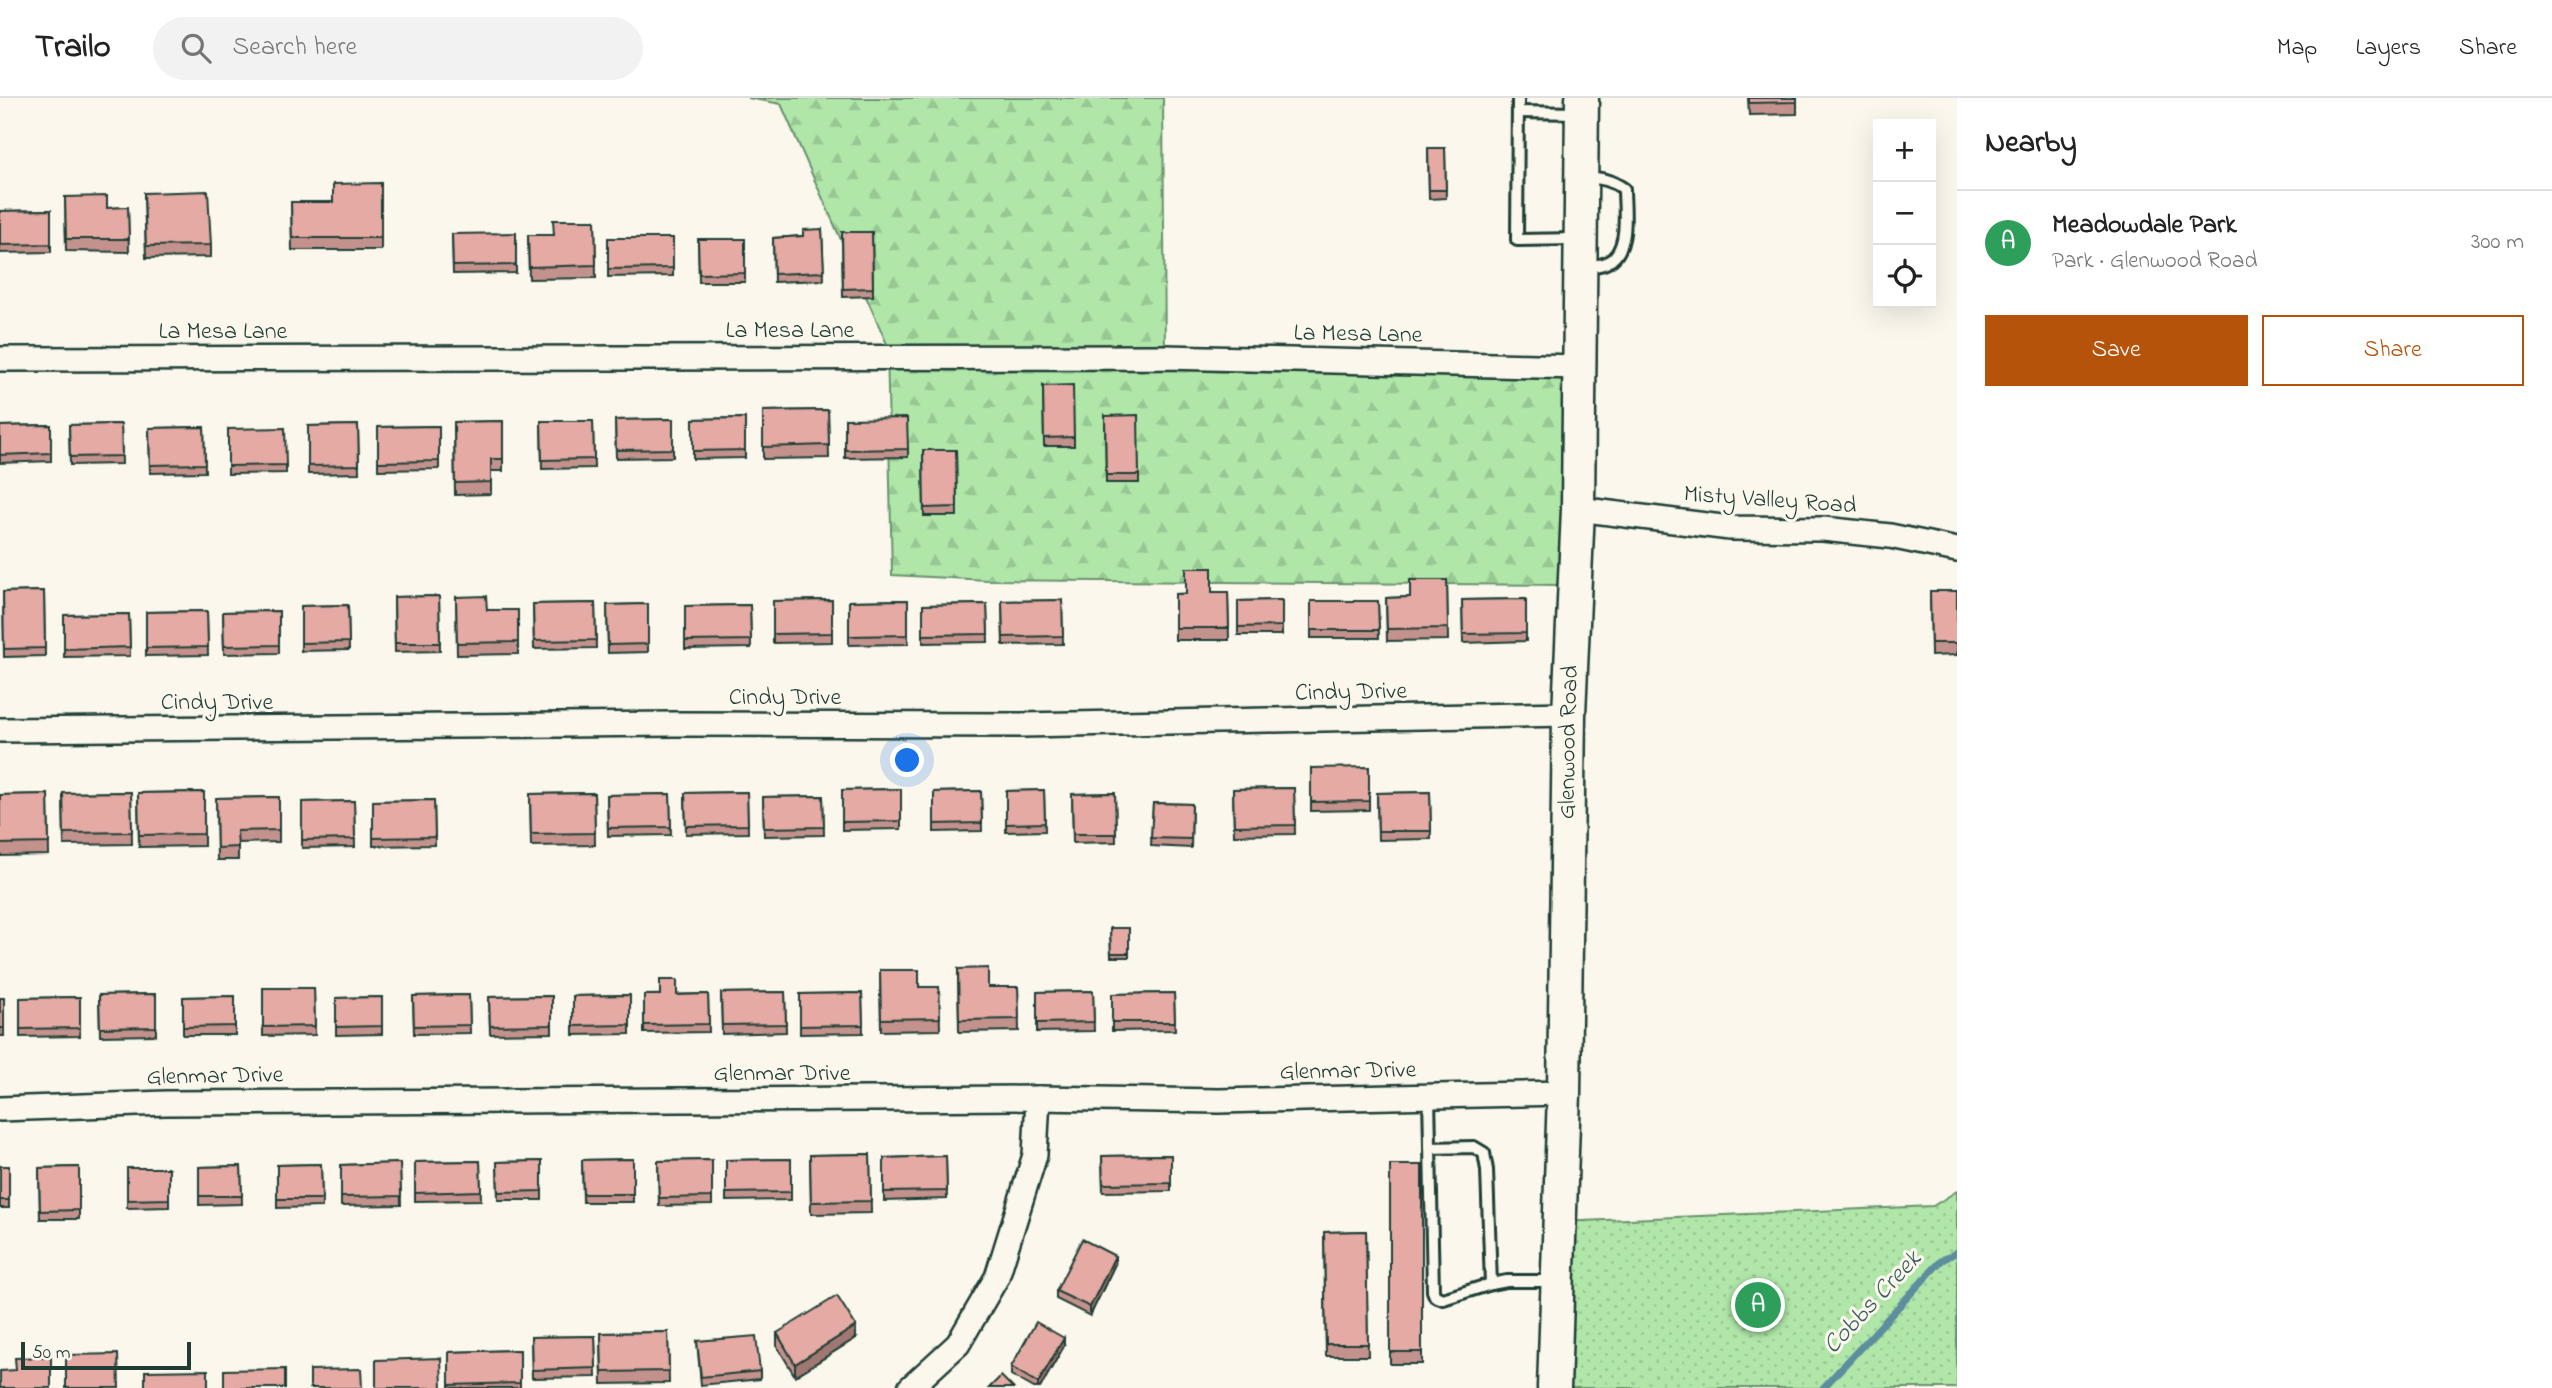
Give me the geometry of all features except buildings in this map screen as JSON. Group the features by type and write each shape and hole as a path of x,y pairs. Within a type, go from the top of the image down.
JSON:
{"main road":[{"name":"Glenwood Road","path":"1553,1388 1564,1093 1569,714 1578,509 1582,106"}],"street":[{"name":"La Mesa Lane","path":"0,359 1165,356 1580,367"},
{"name":"Misty Valley Road","path":"1578,509 1731,528 1823,529 1877,534 1957,550"},
{"name":"Cindy Drive","path":"0,730 676,724 1022,725 1569,714"},
{"name":"Glenmar Drive","path":"0,1109 166,1103 1038,1098 1219,1101 1564,1093"},
{"path":"910,1388 958,1344 996,1277 1035,1155 1038,1098"}],"lane":[{"path":"1518,98 1517,240 1581,253 1606,263 1616,256 1623,242 1624,190 1601,178 1581,177"},
{"path":"1518,112 1582,106"},
{"path":"1429,1096 1433,1291 1436,1296 1443,1299 1507,1281 1558,1281"},
{"path":"1430,1148 1474,1147 1484,1153 1487,1170 1490,1284"}],"green space":[{"path":"748,98 1163,98 1165,356 1570,372 1559,585 988,580 892,575 887,344 781,104"},
{"path":"1957,1191 1957,1388 1560,1388 1559,1222 1933,1206"}],"waterway":[{"name":"Cobbs Creek","path":"1823,1388 1941,1261 1957,1252"}],"place":[{"name":"Meadowdale Park","path":"1758,1305"}]}
